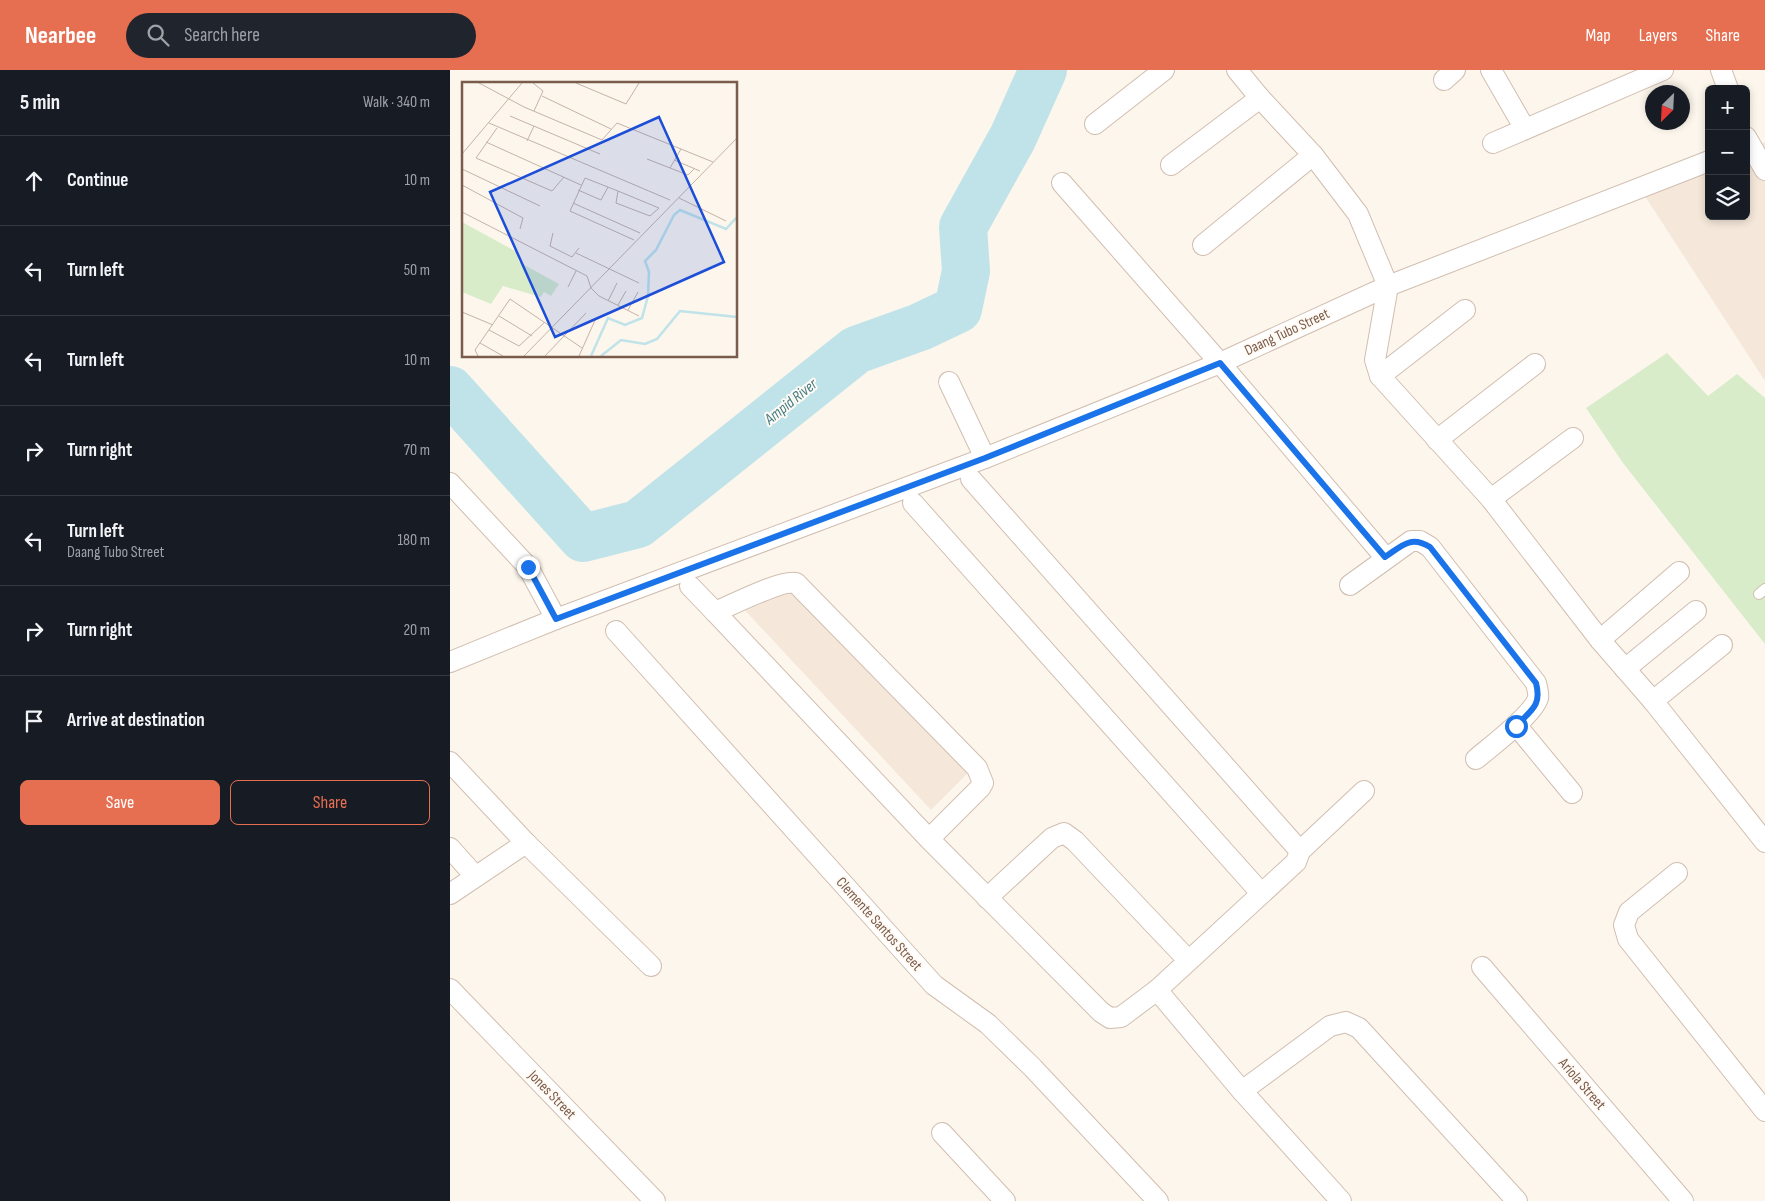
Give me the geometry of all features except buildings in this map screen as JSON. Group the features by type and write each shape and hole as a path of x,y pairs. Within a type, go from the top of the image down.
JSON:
{"street":[{"path":"1095,124 1164,70"},
{"path":"1238,70 1260,98 1313,155 1358,214 1388,286 1375,360 1380,376 1490,499 1600,640 1653,701 1765,842"},
{"path":"1491,70 1525,130"},
{"path":"1493,143 1663,70"},
{"path":"1721,70 1727,85"},
{"path":"1171,165 1260,98"},
{"path":"1752,142 1765,170"},
{"path":"1203,245 1313,155"},
{"name":"Daang Tubo Street","path":"450,662 556,619 985,458 1220,363 1388,286 1705,163"},
{"path":"1062,183 1220,363 1385,557"},
{"path":"1380,376 1465,310"},
{"path":"1438,440 1534,364"},
{"path":"949,382 985,458"},
{"path":"1490,499 1573,438"},
{"path":"971,479 1300,851"},
{"path":"450,483 528,567 556,619"},
{"path":"913,503 1261,893"},
{"path":"1350,585 1385,557 1411,541 1420,541 1430,547 1436,554 1536,683 1539,696 1536,704 1516,726 1476,759"},
{"path":"1600,640 1679,572"},
{"path":"715,612 762,591 788,582 796,583 977,768 983,783 980,788 929,839"},
{"path":"690,586 929,839 1101,1012 1110,1018 1121,1017 1156,990 1296,862 1300,851 1364,791"},
{"path":"1625,669 1696,611"},
{"name":"Clemente Santos Street","path":"616,631 934,985 994,1030 1158,1201"},
{"path":"1653,701 1722,645"},
{"path":"1516,726 1572,793"},
{"path":"450,762 526,843 651,966"},
{"path":"987,898 1052,838 1064,833 1075,841 1188,960"},
{"path":"450,894 526,843"},
{"path":"450,848 475,876"},
{"path":"1677,873 1629,912 1624,925 1628,939 1765,1111"},
{"name":"Ariola Street","path":"1482,967 1683,1201"},
{"name":"Jones Street","path":"450,989 654,1201"},
{"path":"1156,990 1242,1091 1341,1201"},
{"path":"1242,1091 1330,1026 1346,1022 1359,1028 1517,1201"},
{"path":"942,1133 1005,1201"}],"shaded area":[{"path":"1765,142 1765,381 1641,190 1705,166 1705,220 1750,220 1750,148"},
{"path":"801,587 973,768 931,810 740,605"}],"green space":[{"path":"1667,353 1708,396 1737,374 1765,398 1765,644 1623,463 1586,408"}],"waterway":[{"name":"Ampid River","path":"450,390 583,538 638,524 856,350 920,327 958,309 966,271 963,227 1013,137 1043,70"}],"route":[{"path":"528,567 556,619 900,488 985,458 1220,363 1385,557 1411,541 1420,541 1430,547 1536,683 1539,696 1536,704 1516,726"}]}
